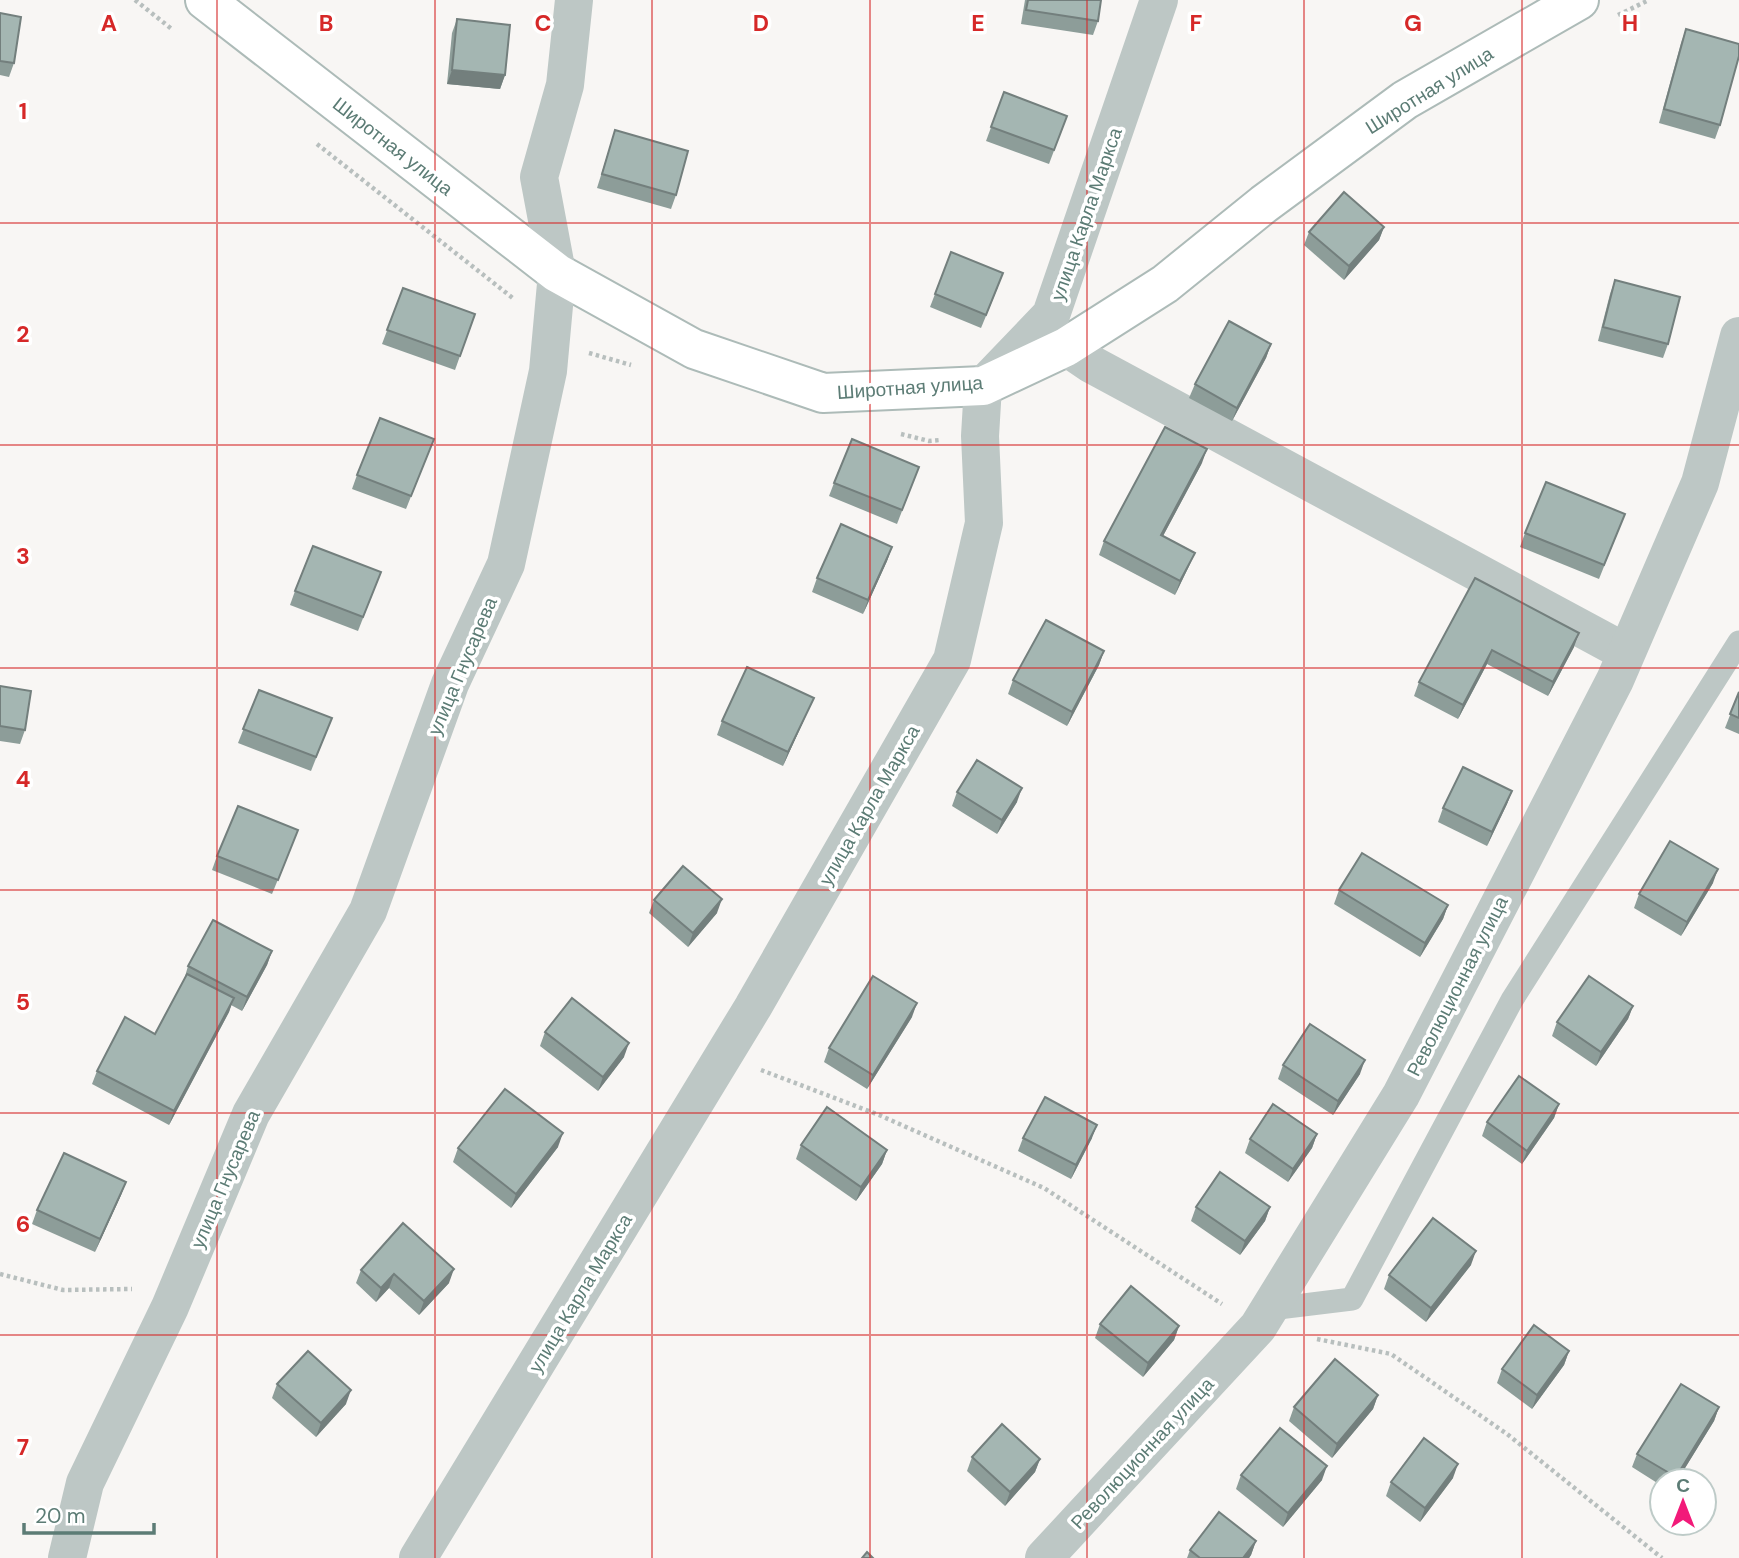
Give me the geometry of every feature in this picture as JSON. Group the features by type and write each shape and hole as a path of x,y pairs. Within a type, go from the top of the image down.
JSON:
{"main road":[{"name":"Широтная улица","path":"205,0 557,273 694,349 823,393 983,386 1066,347 1165,284 1264,204 1405,100 1594,10"}],"street":[{"name":"улица Гнусарева","path":"67,1558 85,1483 178,1288 251,1114 368,911 450,684 506,564 548,371 557,273 539,177 565,85 574,0"},
{"name":"улица Карла Маркса","path":"418,1558 724,1056 952,660 984,523 980,436 983,386 1051,315 1159,0"},
{"name":"Революционная улица","path":"1044,1558 1264,1318 1401,1095 1615,680 1700,484 1739,336"},
{"path":"1066,347 1091,364 1625,652"}],"lane":[{"path":"1264,1318 1352,1299 1512,1000 1739,642"}],"path":[{"path":"135,0 178,34"},
{"path":"1594,10 1649,0"},
{"path":"306,136 552,327 592,355 633,365"},
{"path":"889,431 929,441 980,436"},
{"path":"724,1056 879,1115 1045,1188 1264,1318 1391,1354 1507,1434 1662,1558"},
{"path":"0,1274 63,1290 178,1288"}],"building":[{"path":"1028,0 1101,0 1098,21 1026,10"},
{"path":"0,13 21,17 14,63 0,61"},
{"path":"457,19 510,25 505,75 452,70"},
{"path":"1686,29 1739,44 1739,56 1720,125 1664,109"},
{"path":"1004,92 1067,116 1054,150 991,127"},
{"path":"615,130 688,151 676,195 602,174"},
{"path":"1344,192 1384,227 1349,266 1309,232"},
{"path":"951,252 1003,273 986,315 935,294"},
{"path":"1615,280 1680,297 1668,344 1603,327"},
{"path":"403,288 475,314 460,356 387,330"},
{"path":"1229,321 1271,344 1237,408 1195,384"},
{"path":"380,418 434,439 411,496 357,475"},
{"path":"1165,427 1207,449 1161,535 1195,553 1180,581 1104,541"},
{"path":"852,439 919,467 902,510 834,483"},
{"path":"1546,482 1625,514 1604,565 1525,533"},
{"path":"841,524 892,547 868,600 817,578"},
{"path":"313,546 381,572 363,617 295,591"},
{"path":"1475,578 1579,633 1553,682 1492,650 1463,705 1419,682"},
{"path":"1046,620 1104,651 1072,712 1013,680"},
{"path":"747,667 814,698 788,752 722,721"},
{"path":"0,686 31,691 25,730 0,726"},
{"path":"259,690 332,718 316,757 243,729"},
{"path":"1739,692 1739,718 1730,714"},
{"path":"977,760 1022,788 1002,820 957,792"},
{"path":"1463,767 1512,791 1492,832 1443,808"},
{"path":"238,806 298,830 278,880 217,856"},
{"path":"1670,841 1718,869 1687,922 1639,894"},
{"path":"1362,853 1448,905 1425,943 1339,890"},
{"path":"683,866 722,899 693,933 654,900"},
{"path":"213,920 272,951 247,997 188,966"},
{"path":"187,974 234,998 174,1111 97,1071 125,1017 155,1034"},
{"path":"873,976 917,1003 873,1075 829,1048"},
{"path":"1589,976 1633,1006 1601,1052 1557,1022"},
{"path":"572,998 629,1043 603,1077 545,1032"},
{"path":"1310,1024 1365,1060 1338,1101 1283,1065"},
{"path":"1519,1076 1559,1104 1527,1151 1487,1122"},
{"path":"505,1089 563,1133 516,1194 458,1148"},
{"path":"1045,1097 1097,1125 1076,1165 1023,1138"},
{"path":"1273,1104 1317,1134 1293,1169 1250,1139"},
{"path":"827,1107 887,1150 861,1187 801,1145"},
{"path":"64,1153 126,1182 100,1239 37,1210"},
{"path":"1220,1172 1270,1207 1245,1241 1196,1207"},
{"path":"1433,1218 1476,1251 1431,1308 1389,1275"},
{"path":"403,1223 454,1269 424,1301 394,1274 381,1288 361,1270"},
{"path":"1131,1286 1179,1326 1148,1363 1100,1324"},
{"path":"1534,1325 1569,1351 1537,1395 1502,1369"},
{"path":"308,1351 351,1390 321,1423 277,1384"},
{"path":"1335,1359 1378,1395 1337,1444 1294,1407"},
{"path":"1681,1384 1719,1407 1682,1467 1659,1467 1637,1454"},
{"path":"1002,1424 1040,1459 1010,1492 972,1457"},
{"path":"1280,1428 1327,1466 1288,1513 1241,1475"},
{"path":"1424,1438 1458,1464 1425,1508 1391,1482"},
{"path":"1219,1512 1256,1541 1243,1558 1200,1558 1190,1550"},
{"path":"867,1552 873,1558 862,1558"}]}
